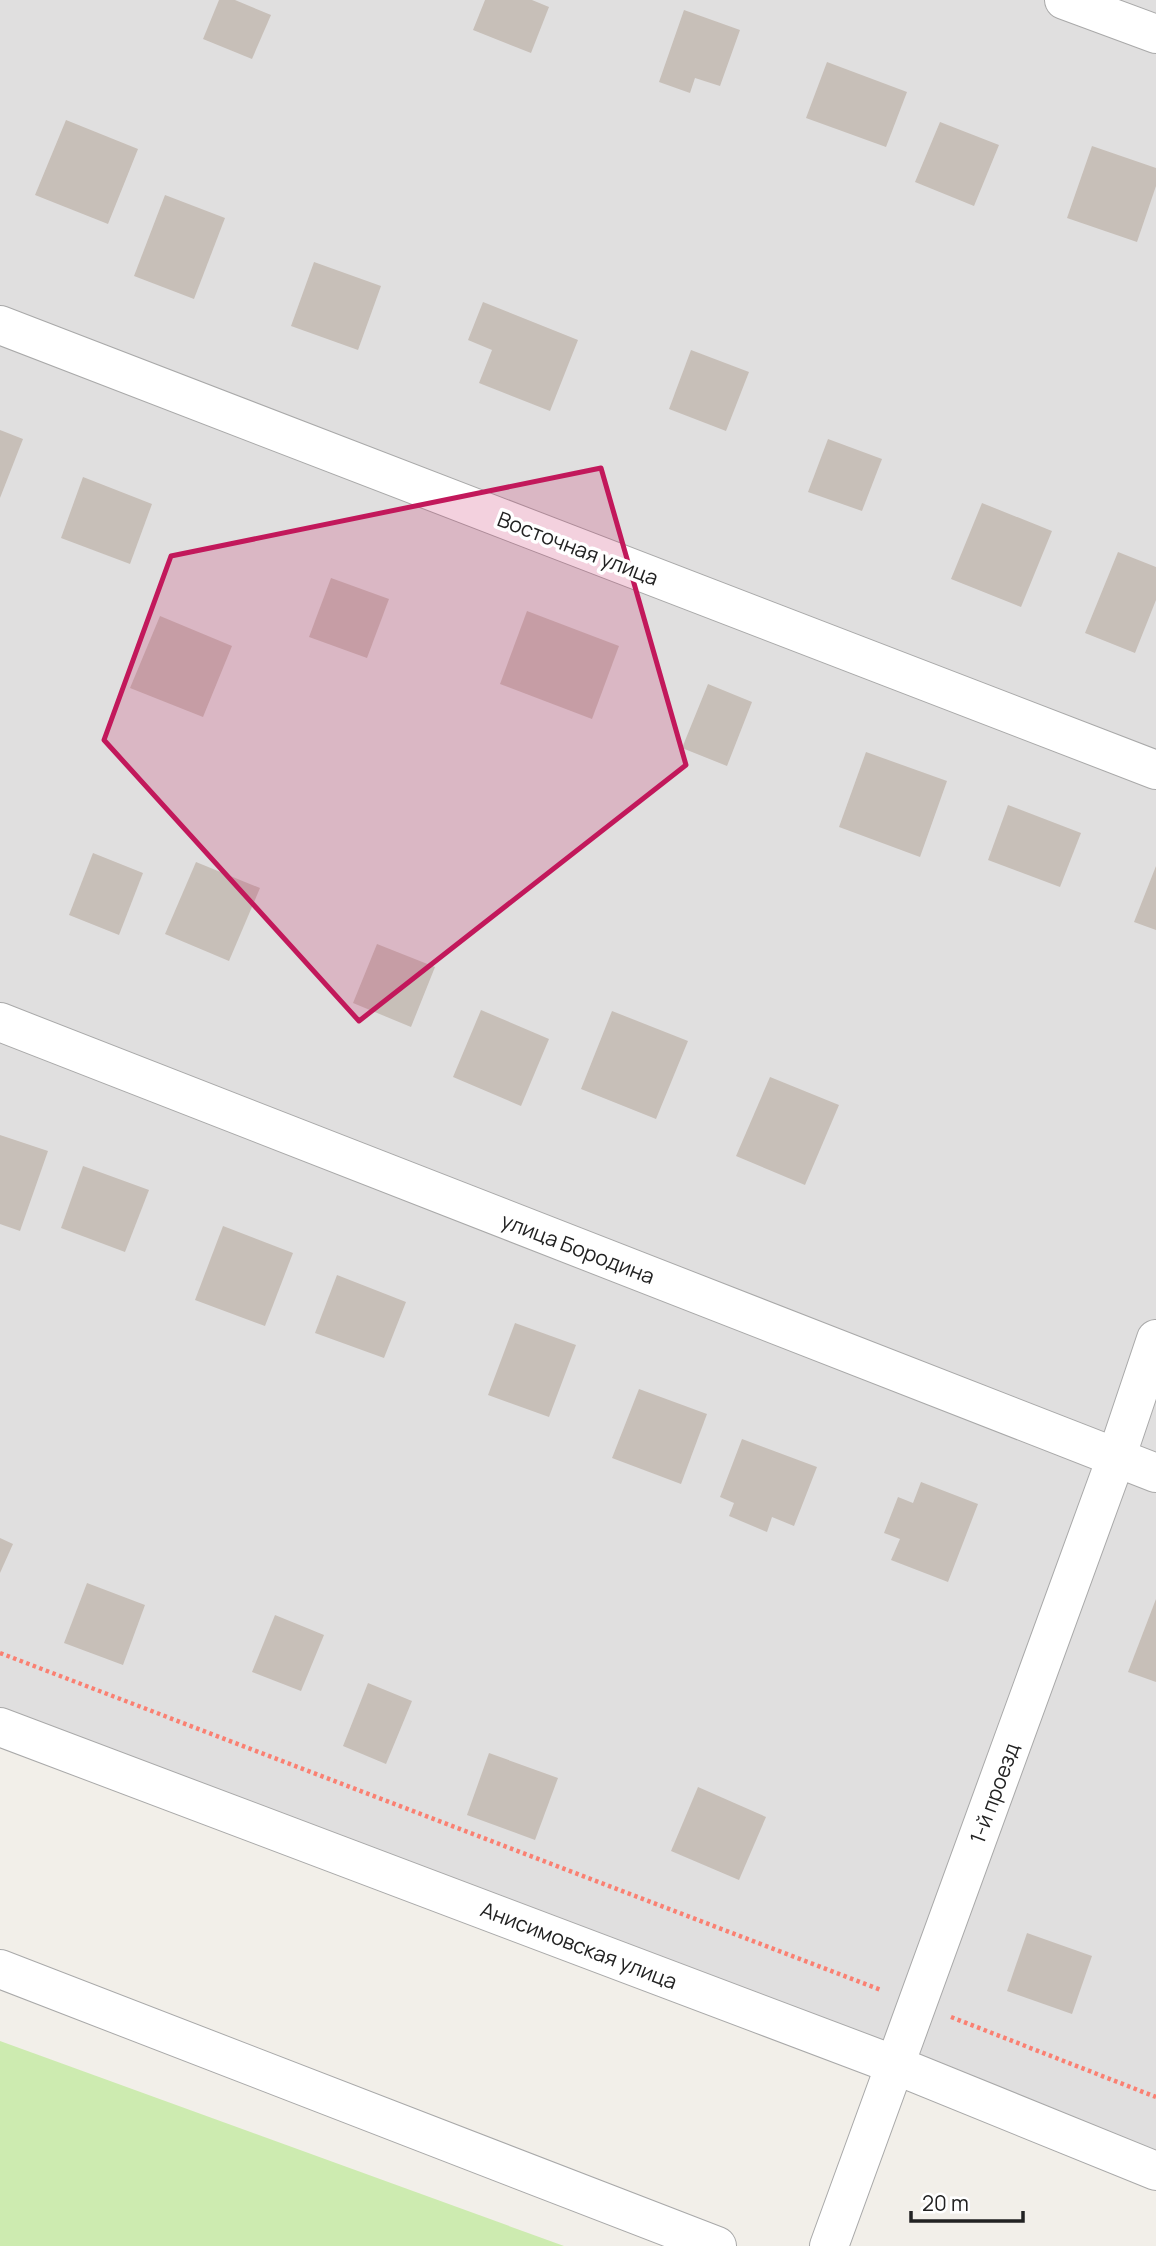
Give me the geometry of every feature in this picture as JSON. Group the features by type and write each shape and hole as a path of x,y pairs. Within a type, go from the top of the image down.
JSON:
{"street":[{"path":"1064,0 1156,34"},
{"name":"Восточная улица","path":"0,326 1156,770"},
{"name":"улица Бородина","path":"0,1022 1156,1473"},
{"name":"1-й проезд","path":"829,2246 1116,1458 1156,1339"},
{"name":"Анисимовская улица","path":"0,1727 895,2064 1156,2171"},
{"path":"0,1969 718,2246"}],"path":[{"path":"0,1653 1156,2097"}],"highlighted area":[{"path":"601,468 686,765 359,1021 104,740 171,556"}],"shaded area":[{"path":"0,0 1156,0 1156,2176 0,1727"}],"green space":[{"path":"0,2041 564,2246 0,2246"}],"building":[{"path":"219,0 235,0 271,15 252,59 203,39"},
{"path":"485,0 532,0 549,7 531,53 473,30"},
{"path":"684,10 740,30 720,86 695,78 690,93 659,82"},
{"path":"827,62 907,92 886,147 806,118"},
{"path":"66,120 138,149 108,224 35,195"},
{"path":"940,122 999,145 974,206 915,182"},
{"path":"1092,146 1156,168 1156,186 1137,242 1067,218"},
{"path":"165,195 225,218 194,299 134,276"},
{"path":"314,262 381,286 358,350 291,326"},
{"path":"483,302 578,340 550,411 479,383 492,350 468,340"},
{"path":"691,350 749,372 726,431 669,409"},
{"path":"0,430 23,439 0,498"},
{"path":"828,439 882,459 862,511 808,492"},
{"path":"83,477 152,504 130,564 61,538"},
{"path":"982,503 1052,531 1021,607 951,579"},
{"path":"1118,552 1156,567 1156,600 1135,653 1085,633"},
{"path":"331,578 389,599 367,658 309,637"},
{"path":"527,611 619,646 592,719 500,684"},
{"path":"160,616 232,646 203,717 130,688"},
{"path":"708,684 752,702 727,766 682,748"},
{"path":"866,752 947,781 920,857 839,827"},
{"path":"1008,805 1081,833 1060,887 988,860"},
{"path":"93,853 143,873 119,935 69,915"},
{"path":"196,862 260,888 229,961 165,934"},
{"path":"1156,866 1156,930 1134,922"},
{"path":"377,944 435,967 411,1027 353,1003"},
{"path":"481,1010 549,1039 521,1106 453,1077"},
{"path":"612,1011 688,1041 656,1119 581,1089"},
{"path":"770,1077 839,1105 805,1185 736,1156"},
{"path":"0,1135 48,1151 20,1231 0,1224"},
{"path":"83,1166 149,1190 125,1252 61,1228"},
{"path":"223,1226 293,1253 265,1326 195,1300"},
{"path":"337,1275 406,1302 384,1358 315,1333"},
{"path":"515,1323 576,1345 549,1417 488,1395"},
{"path":"639,1389 707,1414 681,1484 612,1458"},
{"path":"742,1439 817,1467 794,1526 772,1517 767,1532 729,1516 734,1503 720,1497"},
{"path":"921,1482 978,1504 948,1582 891,1560 900,1539 884,1533 898,1497 913,1503"},
{"path":"0,1538 13,1544 0,1573"},
{"path":"87,1583 145,1605 123,1665 64,1643"},
{"path":"1156,1599 1156,1682 1128,1672"},
{"path":"275,1615 324,1635 301,1691 252,1672"},
{"path":"368,1683 412,1701 386,1764 343,1746"},
{"path":"489,1753 558,1778 535,1840 467,1815"},
{"path":"698,1787 766,1817 739,1880 671,1851"},
{"path":"1027,1933 1092,1956 1072,2014 1007,1991"}]}
